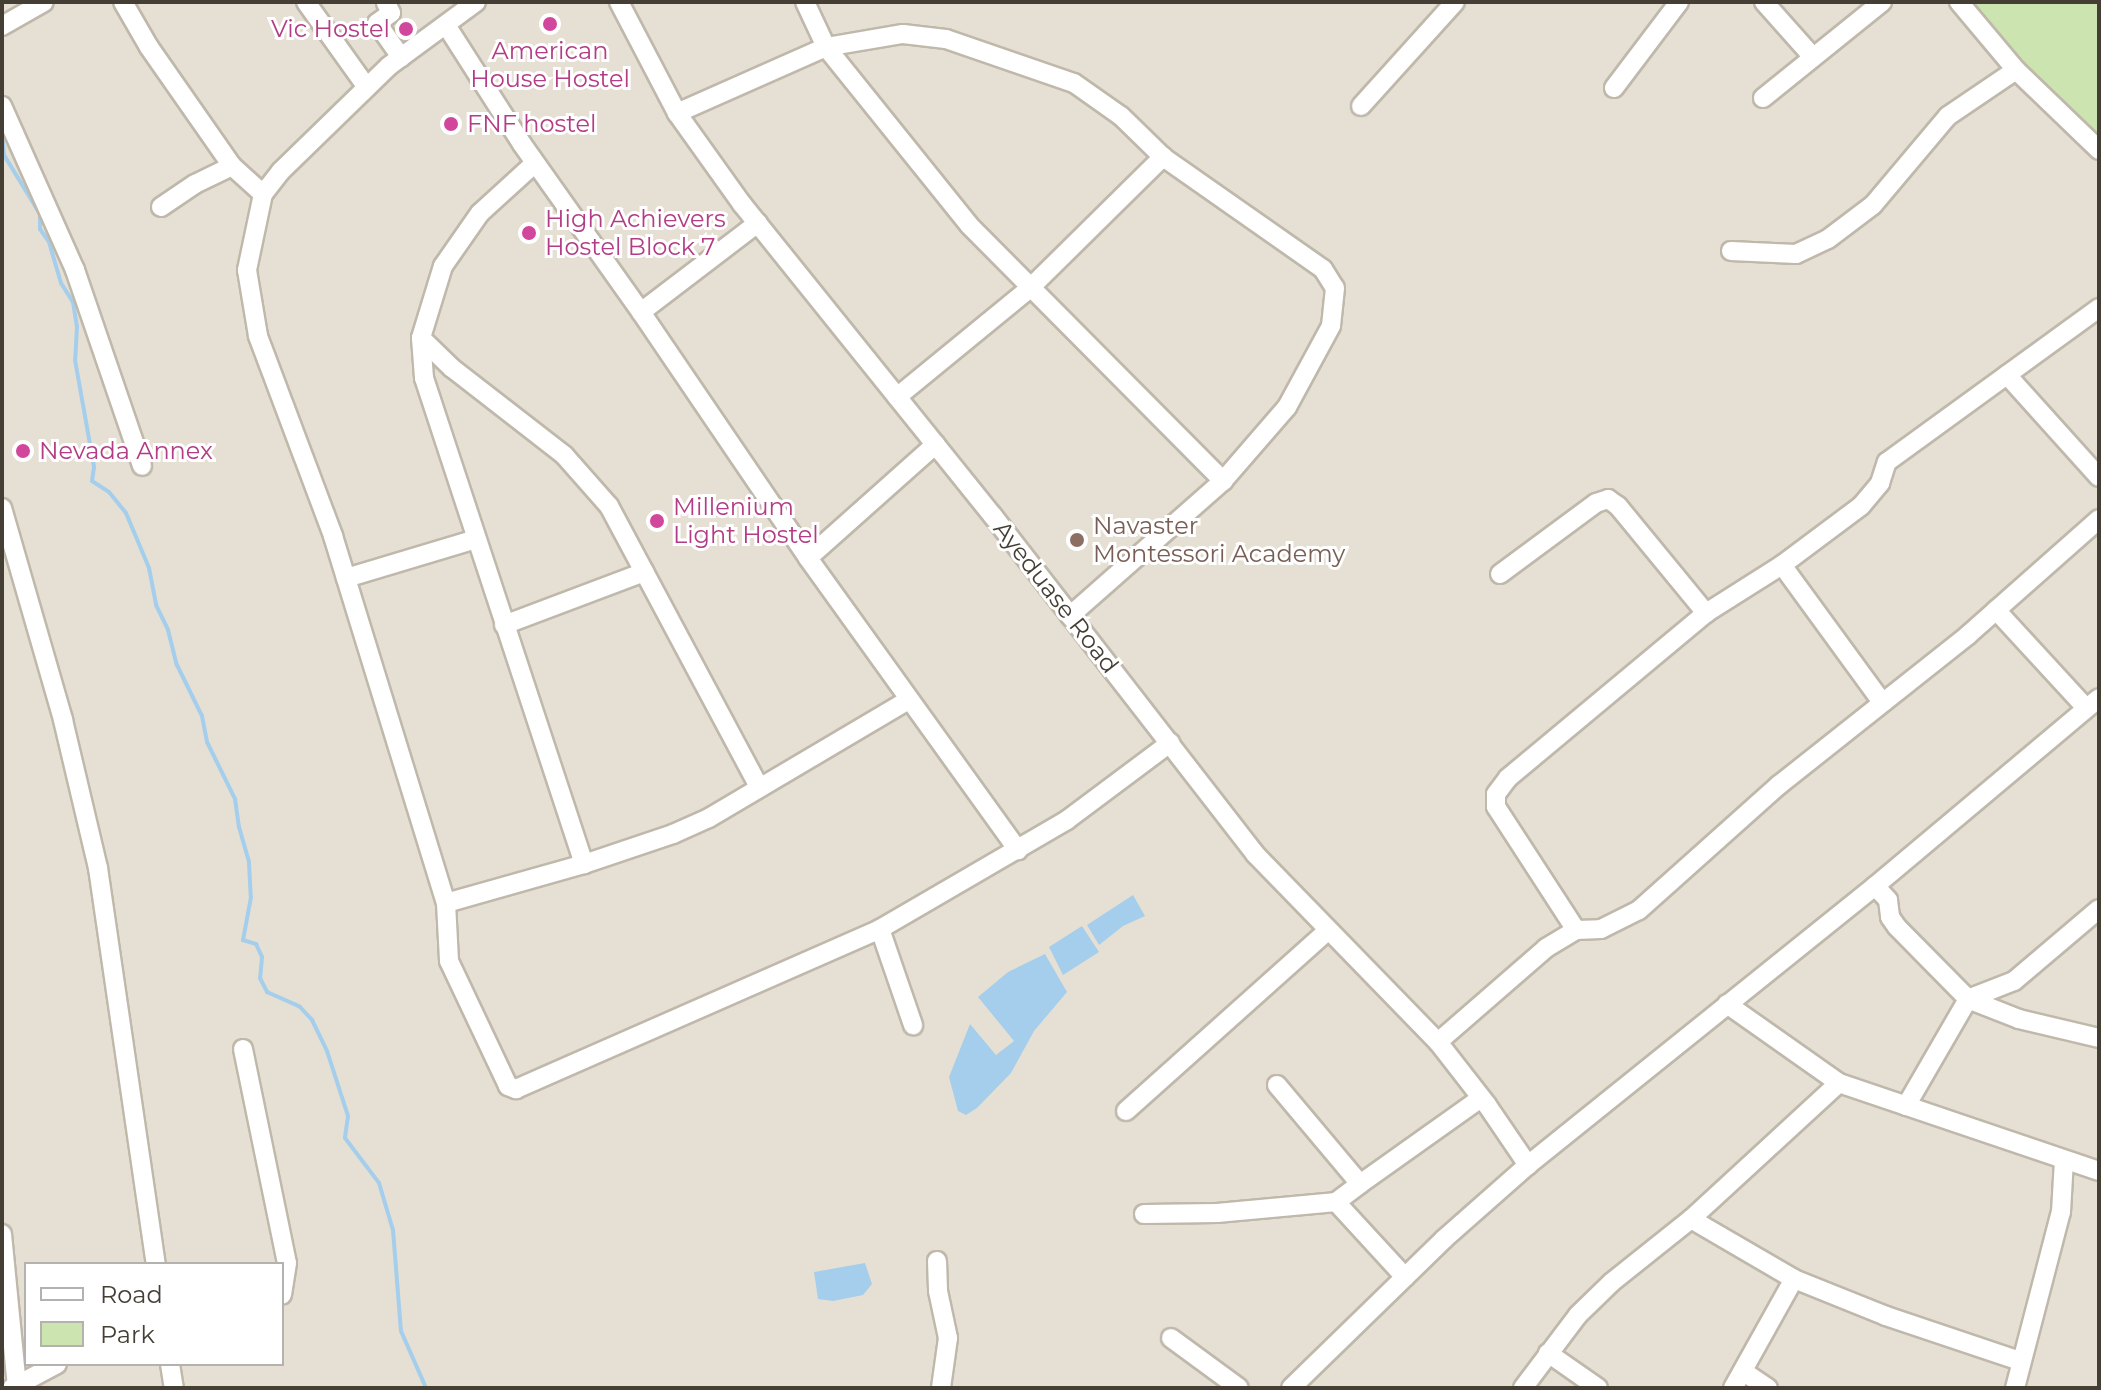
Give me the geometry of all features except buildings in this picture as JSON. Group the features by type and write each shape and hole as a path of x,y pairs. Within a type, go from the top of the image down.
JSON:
{"street":[{"path":"2,26 44,2"},
{"path":"123,2 149,47 232,166 263,194"},
{"path":"476,2 366,86 303,147 263,194 247,270 258,336 346,578 446,903 449,961 494,1060 512,1089 880,929 1018,850 1094,802 1170,743"},
{"name":"Ayeduase Road","path":"619,2 677,113 758,223 936,444 1255,854 1438,1042 1528,1165"},
{"path":"805,2 826,47 969,225 1223,481"},
{"path":"1361,106 1455,2"},
{"path":"1614,88 1679,2"},
{"path":"1764,2 1812,56"},
{"path":"1763,98 1882,2"},
{"path":"1959,2 2016,70 2099,150"},
{"path":"307,3 366,86"},
{"path":"386,3 391,13 377,23 401,57"},
{"path":"446,25 535,163 641,312 907,701 1018,850"},
{"path":"677,113 826,47 903,34 946,39 984,49 1074,83 1121,116 1163,157 1323,269 1335,288 1331,326 1287,407 1223,481 1070,616"},
{"path":"1731,251 1796,254 1828,239 1873,205 1948,116 2016,70"},
{"path":"2,106 75,270 142,466"},
{"path":"897,397 1030,288 1163,157"},
{"path":"535,163 480,213 443,266 421,338 424,378 459,474 476,539 584,864"},
{"path":"161,207 195,184 232,166"},
{"path":"641,312 758,223"},
{"path":"1576,930 1505,826 1496,807 1496,794 1522,763 1706,613 1752,580 1782,565 1861,506 1877,489 1887,462 2099,308"},
{"path":"421,338 452,368 574,465 609,506 759,787"},
{"path":"2007,375 2099,477"},
{"path":"808,558 936,444"},
{"path":"1500,574 1596,503 1608,499 1618,506 1706,613"},
{"path":"2,508 8,553 67,735 98,868 156,1262"},
{"path":"1438,1042 1514,973 1576,930 1601,929 1639,910 1779,785 1996,610 2099,519"},
{"path":"346,578 476,539"},
{"path":"1782,565 1882,702"},
{"path":"504,625 644,572"},
{"path":"1291,1388 1405,1277 1528,1165 1875,886 2092,703 1996,610"},
{"path":"446,903 584,864 685,828 907,701"},
{"path":"1875,886 1888,900 1890,917 1897,927 1968,999 2019,1019 2099,1038"},
{"path":"1906,1106 1968,999 2014,981 2099,909"},
{"path":"880,929 913,1025"},
{"path":"1126,1111 1327,931"},
{"path":"1727,1004 1839,1083 2099,1171"},
{"path":"243,1049 287,1263 284,1282"},
{"path":"1523,1388 1548,1353 1612,1282 1691,1219 1839,1083"},
{"path":"1277,1085 1360,1184"},
{"path":"1144,1214 1217,1213 1336,1202 1481,1098"},
{"path":"2015,1388 2061,1212 2064,1160"},
{"path":"1336,1202 1405,1277"},
{"path":"1691,1219 1794,1279 1886,1316 2020,1361"},
{"path":"2,1234 10,1286 15,1387 53,1366"},
{"path":"937,1261 938,1291 948,1338 941,1388"},
{"path":"1733,1388 1794,1279"},
{"path":"1171,1338 1239,1388"},
{"path":"1548,1353 1598,1388"},
{"path":"170,1366 174,1388"},
{"path":"1744,1372 1768,1388"}],"shaded area":[{"path":"2,2 2099,2 2099,1388 2,1388"}],"green space":[{"path":"1971,2 2099,2 2099,138 2029,68"}],"water":[{"path":"1133,895 1145,916 1123,926 1099,945 1087,925"},
{"path":"1082,926 1099,952 1063,975 1049,947"},
{"path":"1045,954 1067,992 1034,1031 1011,1073 977,1108 966,1115 958,1111 949,1077 970,1024 996,1055 1014,1041 978,997 1008,972"},
{"path":"865,1263 872,1284 863,1295 833,1301 818,1299 814,1272"}],"waterway":[{"path":"2,132 4,155 40,214 40,229 49,242 61,283 73,302 77,326 75,360 94,467 92,481 109,492 126,513 149,568 156,605 168,630 177,665 202,716 207,742 235,799 249,863 251,897 243,940 256,944 262,957 260,978 267,992 300,1007 312,1020 327,1051 348,1116 345,1138 379,1183 393,1230 401,1331 426,1388"}],"place":[{"name":"American House Hostel","path":"550,24"},
{"name":"Vic Hostel","path":"406,29"},
{"name":"FNF hostel","path":"451,124"},
{"name":"High Achievers Hostel Block 7","path":"529,233"},
{"name":"Nevada Annex","path":"23,451"},
{"name":"Millenium Light Hostel","path":"657,521"},
{"name":"Navaster Montessori Academy","path":"1077,540"}]}
